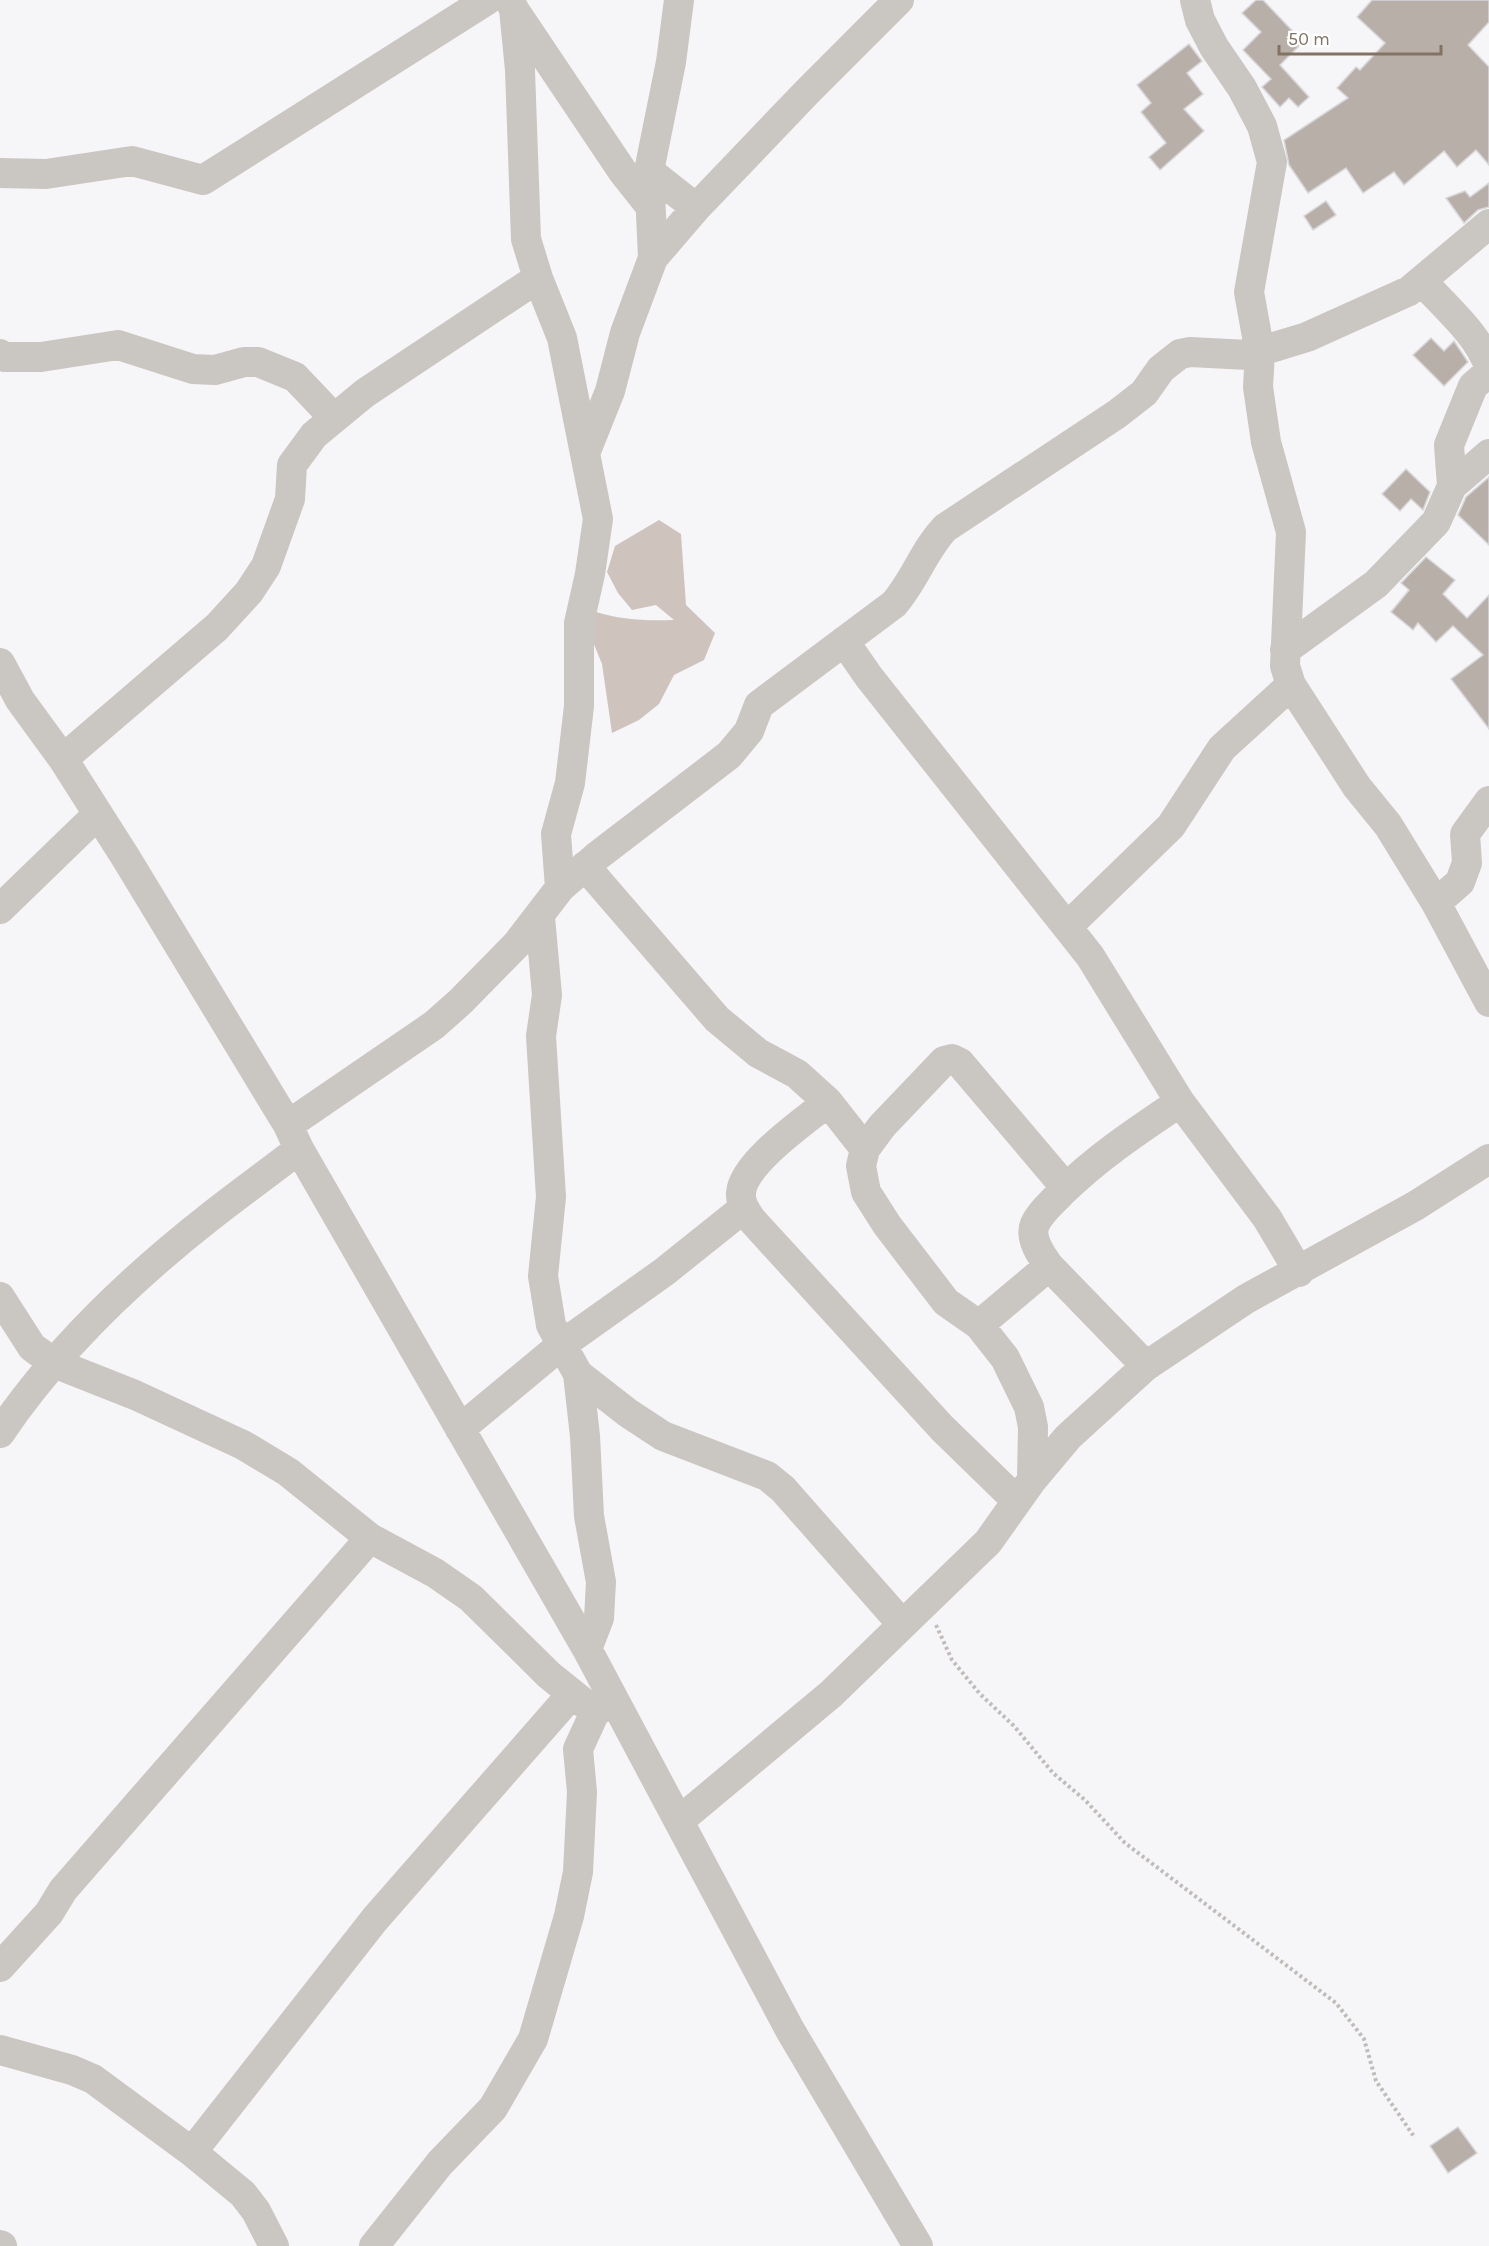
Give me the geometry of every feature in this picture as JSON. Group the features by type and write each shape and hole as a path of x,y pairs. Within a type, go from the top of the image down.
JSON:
{"street":[{"path":"653,258 650,171 679,0"},
{"path":"586,451 610,391 625,333 653,258 696,208 899,0"},
{"path":"1222,0 1198,10 1258,118 1272,162 1248,292 1260,352 1258,387 1266,442 1291,532 1285,666 1291,685 1357,787 1388,825 1482,972 1489,1002"},
{"path":"503,3 650,206"},
{"path":"0,173 46,174 132,161 203,180 503,3"},
{"path":"503,3 520,70 526,239 537,278 562,338 598,519 590,574 579,623 579,706 570,783 556,834 560,888"},
{"path":"650,171 696,208"},
{"path":"0,1433 54,1363 112,1304 293,1137 460,1002 540,917 560,888 585,866 729,755 749,731 759,705 894,604 911,583 934,539 945,528 1117,414 1144,393 1169,362 1190,352 1248,355 1306,337 1391,300 1423,282 1489,224"},
{"path":"63,759 217,627 249,592 266,566 290,499 292,465 314,435 375,386 537,278"},
{"path":"1423,282 1465,329 1486,359 1489,369 1473,386 1449,445 1452,486"},
{"path":"0,354 5,357 41,357 118,345 193,369 214,370 244,362 258,362 296,378 334,418"},
{"path":"1285,650 1376,584 1436,522 1452,486 1489,454"},
{"path":"844,641 869,677 1090,956 1180,1102 1267,1218 1299,1272"},
{"path":"0,663 20,700 63,759 98,814 293,1137 587,1649 605,1706 679,1821 790,2030 918,2246"},
{"path":"1067,927 1171,826 1222,748 1291,685"},
{"path":"1436,903 1460,882 1467,863 1465,834 1489,801"},
{"path":"0,909 98,814"},
{"path":"585,866 717,1018 758,1053 797,1074 828,1102 865,1149"},
{"path":"540,917 547,995 541,1036 551,1197 543,1276 550,1325 560,1346 578,1374 628,1413 663,1436 767,1476 783,1489 902,1624"},
{"path":"1025,1491 1034,1447 1029,1407 1005,1358 979,1325 946,1302 866,1192 861,1166 865,1149 882,1126 944,1061 952,1059 960,1063 1066,1188"},
{"path":"828,1102 774,1147 747,1177 741,1194 744,1208 751,1219 942,1428 1025,1491"},
{"path":"1146,1366 1049,1266 1040,1254 1035,1239 1034,1225 1045,1210 1094,1161 1180,1102"},
{"path":"679,1821 831,1694 988,1542 1068,1437 1146,1366 1246,1299 1299,1272 1489,1159"},
{"path":"460,1429 560,1346 664,1272 744,1208"},
{"path":"979,1325 1049,1266"},
{"path":"0,1297 32,1347 54,1363 135,1395 243,1445 288,1472 370,1538 435,1573 471,1598 571,1695 605,1706"},
{"path":"578,1374 585,1436 589,1516 600,1582 599,1618 587,1649"},
{"path":"0,1967 49,1912 71,1881 370,1538"},
{"path":"192,2152 375,1919 571,1695"},
{"path":"374,2246 440,2163 493,2108 533,2039 569,1916 578,1872 582,1792 578,1749 605,1706"},
{"path":"0,2050 72,2070 93,2079 192,2152 243,2194 256,2211 274,2246"}],"path":[{"path":"925,1602 952,1660 980,1694 1014,1726 1053,1773 1125,1842 1336,2002 1364,2039 1376,2081 1415,2138"}],"shaded area":[{"path":"659,520 681,534 686,605 715,633 704,660 674,675 659,704 639,720 612,733 602,664 591,637 593,611 633,619 674,620 656,605 632,610 618,593 607,572 615,546"}],"building":[{"path":"1256,0 1263,0 1303,42 1280,65 1309,97 1298,107 1289,98 1280,107 1262,87 1271,79 1243,50 1261,32 1242,13"},
{"path":"1372,0 1489,0 1489,22 1468,45 1489,67 1489,165 1476,150 1457,167 1444,151 1404,185 1394,172 1363,193 1346,168 1308,193 1289,165 1284,140 1348,98 1337,88 1356,67 1360,70 1385,43 1357,17"},
{"path":"1189,44 1202,61 1187,73 1203,94 1184,109 1204,131 1160,170 1149,157 1166,143 1141,112 1151,103 1137,85"},
{"path":"1489,183 1489,207 1478,210 1464,223 1446,198 1465,191 1470,197"},
{"path":"1326,201 1336,215 1313,230 1304,216"},
{"path":"1431,338 1444,351 1454,341 1468,362 1444,386 1413,355"},
{"path":"1406,469 1430,492 1423,510 1411,499 1400,511 1382,494"},
{"path":"1489,477 1489,545 1458,515 1466,497"},
{"path":"1426,557 1455,580 1443,594 1467,618 1489,595 1489,729 1451,679 1483,655 1453,626 1436,642 1418,623 1413,630 1391,612 1409,590 1401,583"},
{"path":"1458,2127 1477,2153 1448,2173 1430,2146"}]}
